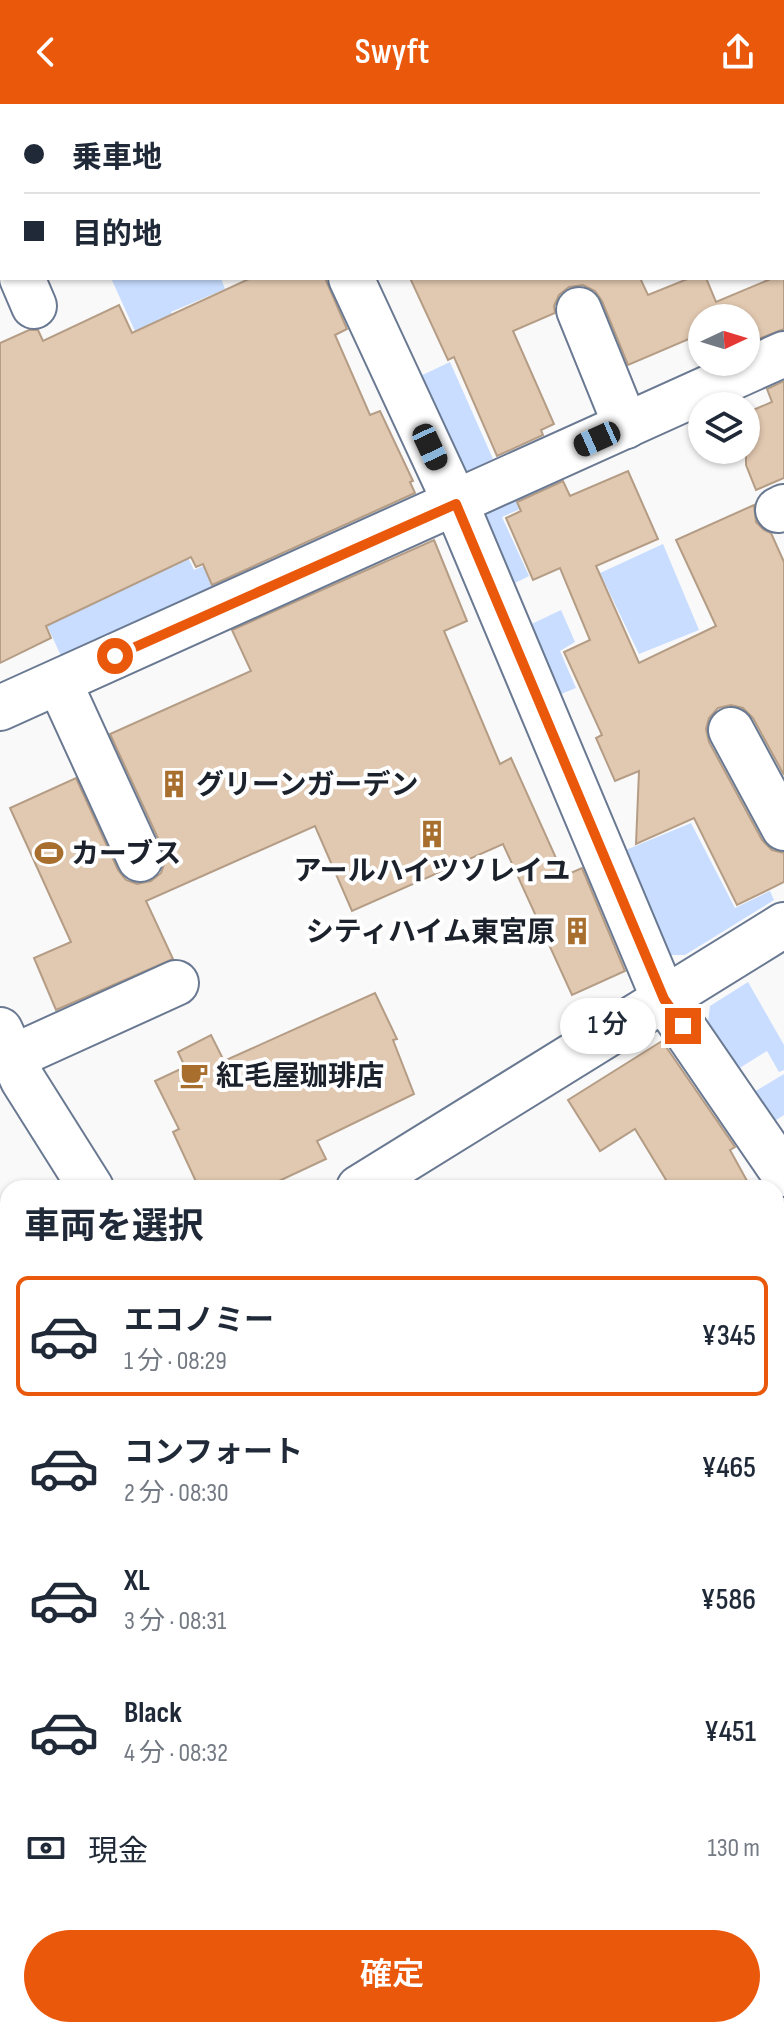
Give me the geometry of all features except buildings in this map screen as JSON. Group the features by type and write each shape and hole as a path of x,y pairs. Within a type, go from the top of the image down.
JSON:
{"street":[{"path":"352,280 456,504 664,999 784,1174"},
{"path":"579,310 626,426"},
{"path":"0,708 784,354"},
{"path":"59,682 140,859"},
{"path":"731,730 784,828"},
{"path":"372,1180 784,925"},
{"path":"86,1180 23,1080 7,1043 176,983"}],"shaded area":[{"path":"112,280 222,280 225,289 171,312 210,398 172,413"},
{"path":"450,362 493,459 467,472 452,469 414,379"},
{"path":"131,436 194,570 231,554 231,584 62,658 0,523 0,496"},
{"path":"553,471 559,492 502,517 529,576 505,588 474,519"},
{"path":"663,544 699,630 639,654 600,573"},
{"path":"561,610 575,642 560,651 576,688 556,696 523,628"},
{"path":"691,823 735,908 770,891 774,900 685,955 669,955 621,852"},
{"path":"748,982 784,1045 784,1070 779,1072 767,1051 738,1069 708,1022 710,1006"},
{"path":"784,1074 784,1115 773,1122 754,1092"}],"place":[{"name":"グリーンガーデン","path":"174,784"},
{"name":"アールハイツソレイユ","path":"432,834"},
{"name":"カーブス","path":"49,853"},
{"name":"シティハイム東宮原","path":"577,931"},
{"name":"紅毛屋珈琲店","path":"194,1075"}],"route":[{"path":"115,656 456,504 664,999 683,1026"}]}
